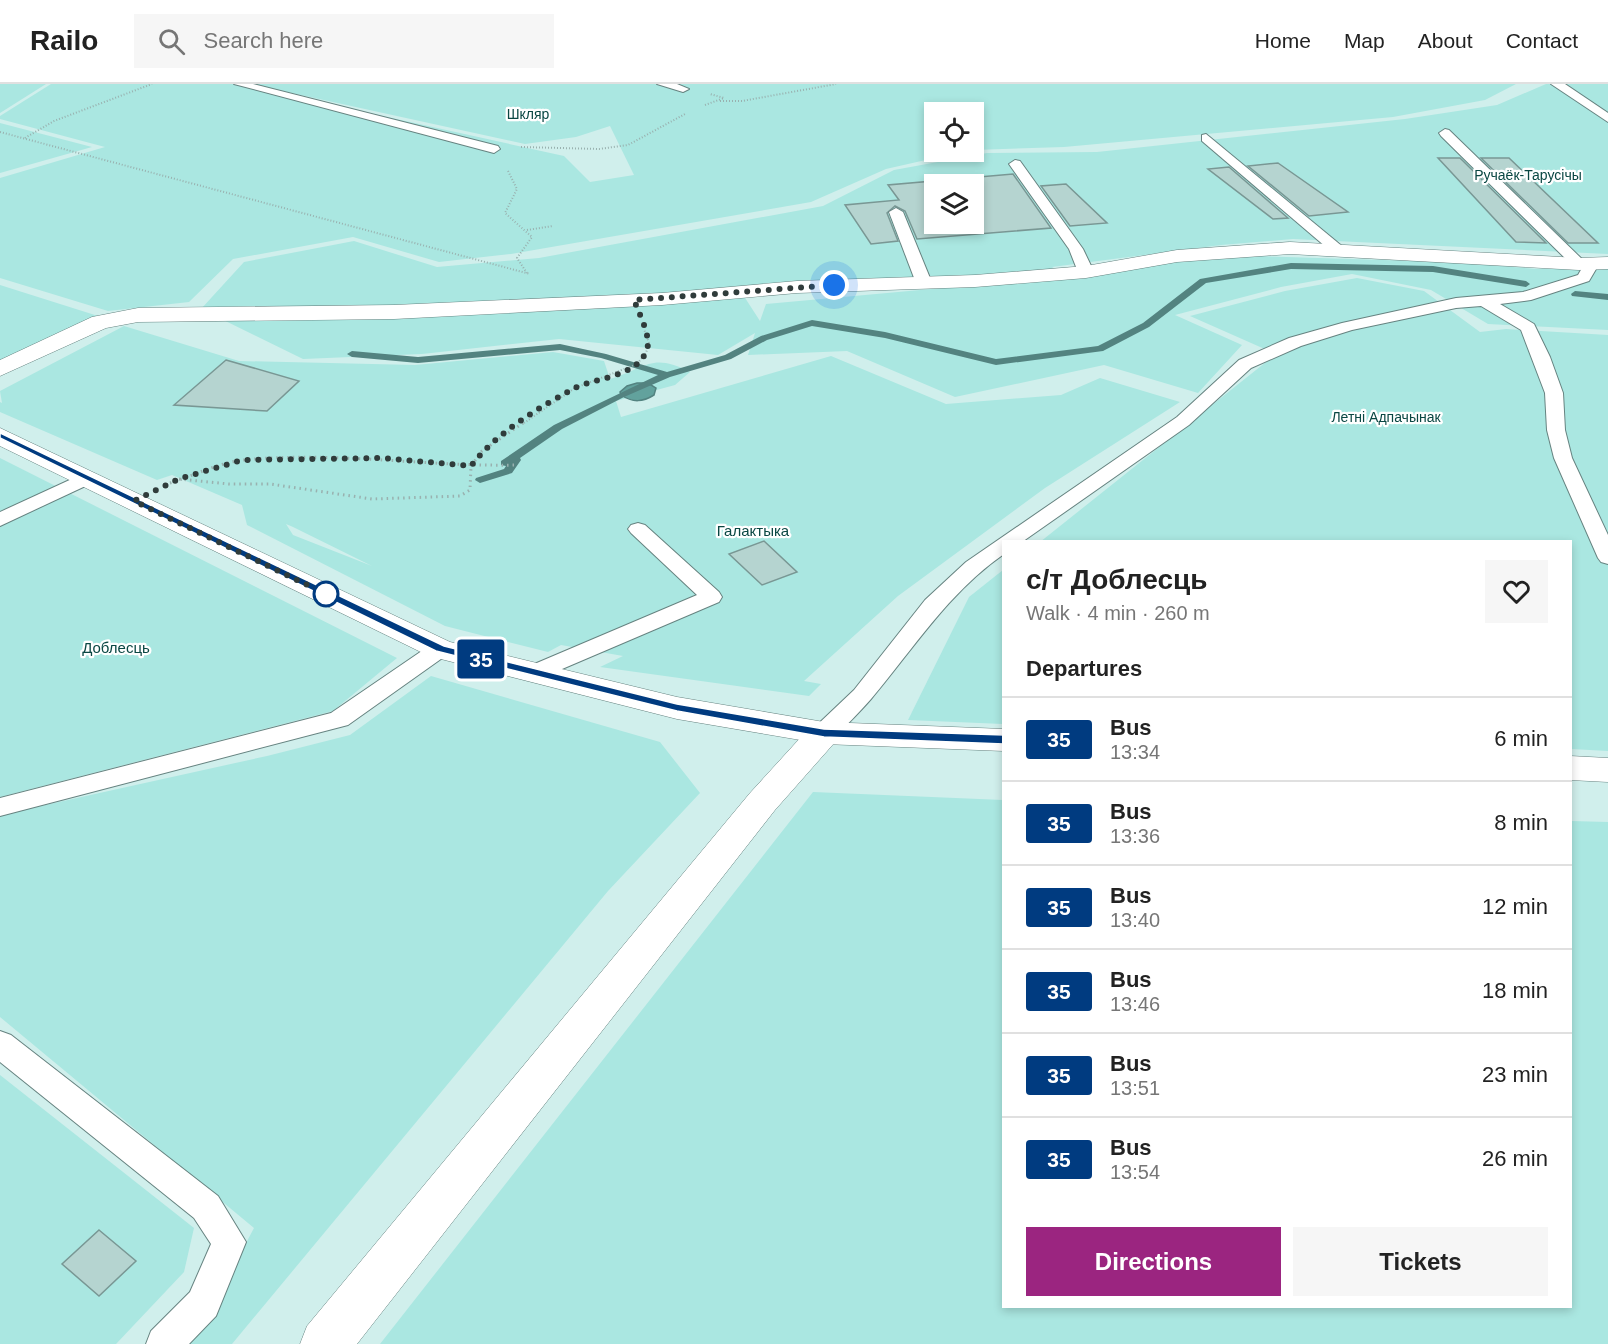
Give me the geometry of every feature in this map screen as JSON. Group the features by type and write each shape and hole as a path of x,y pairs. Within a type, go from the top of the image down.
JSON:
{"street":[{"path":"0,369 100,322 138,315 394,312 634,300 797,287 924,283 1086,272 1177,256 1290,248 1593,264"},
{"path":"0,436 440,649 677,708 824,733 1002,740"},
{"path":"326,1344 480,1150 719,860 784,773 824,733"},
{"path":"1572,768 1608,770"}],"lane":[{"path":"240,84 494,149"},
{"path":"663,84 683,89"},
{"path":"1557,84 1608,118"},
{"path":"1011,540 1183,420 1245,364 1295,342 1348,326 1456,303 1525,297 1584,278 1593,264 1445,134"},
{"path":"1206,138 1338,250"},
{"path":"1015,164 1076,249 1086,272"},
{"path":"896,212 924,283"},
{"path":"1484,301 1528,327 1538,347 1554,393 1556,430 1563,458 1608,558"},
{"path":"0,520 87,478"},
{"path":"533,673 711,597 638,529"},
{"path":"824,733 862,695 933,605 973,566 1002,545"},
{"path":"0,807 339,719 440,649"},
{"path":"0,1044 206,1207 229,1242 203,1304 164,1344"}],"path":[{"path":"24,139 62,117 152,84"},
{"path":"700,106 836,84"},
{"path":"683,89 719,95 724,98 720,101"},
{"path":"527,273 517,258 531,237 527,230 509,220 505,213 517,189 494,149 532,147 599,149 628,145 693,110"},
{"path":"0,132 527,273 563,287 587,301"},
{"path":"527,230 553,226"},
{"path":"179,479 229,484 270,484 372,499 460,496 470,490 471,466 482,451 575,388 630,369 637,364 646,353 649,343 634,300"},
{"path":"134,501 179,479 242,460 383,458 471,466 518,465"}],"green space":[{"path":"0,84 46,84 0,113"},
{"name":"Шкляр","path":"51,84 237,84 564,156 590,182 634,175 610,126 576,137 525,144 250,84 1516,84 1485,100 1393,117 1064,147 984,150 984,102 924,102 924,160 886,169 811,202 511,254 439,262 353,237 233,259 189,302 108,311 0,278 0,178 105,147 0,119 0,116"},
{"name":"Ручаёк-Тарусічы","path":"1546,84 1608,84 1608,254 1293,239 1221,245 1052,267 1070,278 1189,260 1256,256 1448,262 1538,269 1608,267 1608,330 1488,324 1431,290 1352,274 1281,287 1175,315 1242,345 1198,393 1104,365 955,397 847,351 748,355 755,333 718,355 559,339 422,354 303,359 201,309 244,262 354,241 437,267 539,258 823,206 894,170 938,162 984,162 984,154 987,153 1097,152 1405,119 1497,105","holes":["964,286 766,304 760,321 738,287"]},
{"path":"0,123 92,147 0,173"},
{"name":"Летні Адпачынак","path":"1357,278 1424,291 1480,332 1506,329 1608,335 1608,751 1572,749 1572,540 1043,540 1276,354 1190,316 1285,291"},
{"path":"0,285 98,316 0,361"},
{"name":"Галактыка","path":"124,326 239,361 415,365 553,352 604,361 610,379 657,363 667,363 690,372 675,385 616,401 621,417 831,356 946,404 1061,395 1100,378 1180,402 1045,488 898,596 804,681 821,684 809,696 600,667 623,656 561,645 548,652 445,626 247,525 242,505 172,475 157,480 0,412 0,402 2,403 0,391","holes":["286,524 372,566 293,535"]},
{"name":"Доблесць","path":"0,458 397,658 333,711 0,797"},
{"path":"1002,571 1002,724 908,720 969,597"},
{"path":"431,676 660,742 700,793 608,891 232,1344 185,1344 207,1316 254,1228 0,1017 0,815 267,756 350,735"},
{"path":"813,792 1002,800 1002,1308 1572,1308 1572,821 1608,822 1608,1344 380,1344"},
{"path":"0,1075 194,1228 184,1272 116,1344 0,1344"}],"shaded area":[{"path":"648,383 656,388 654,395 638,401 621,395 620,392 627,386"}],"building":[{"path":"1438,158 1460,158 1546,243 1516,242"},
{"path":"1481,158 1509,158 1598,243 1568,243"},
{"path":"1278,163 1348,212 1309,216 1248,166"},
{"path":"1229,167 1288,218 1273,219 1208,169"},
{"path":"1013,174 1051,228 984,234 984,177"},
{"path":"924,182 924,234 978,234 917,239 905,211 895,206 887,213 898,241 871,244 845,205 899,200 888,185"},
{"path":"1066,184 1107,223 1070,226 1041,186"},
{"path":"226,360 299,381 267,411 174,405"},
{"path":"764,541 797,572 762,585 729,554"},
{"path":"99,1230 136,1261 99,1296 62,1264"}],"waterway":[{"path":"667,375 728,357 764,338 812,323 885,335 996,362 1100,349 1146,325 1203,281 1291,266 1433,269 1526,284"},
{"path":"1575,294 1608,297"},
{"path":"352,354 418,360 560,347 603,356 667,375"},
{"path":"505,463 558,427 667,375"},
{"path":"480,480 508,471 516,460"}],"bus line":[{"name":"35","path":"0,436 440,649 677,708 824,733 1002,740"}],"route":[{"path":"326,594 134,501 179,479 242,460 383,458 471,466 482,451 575,388 630,369 637,364 646,353 649,343 634,300 834,285"}]}
